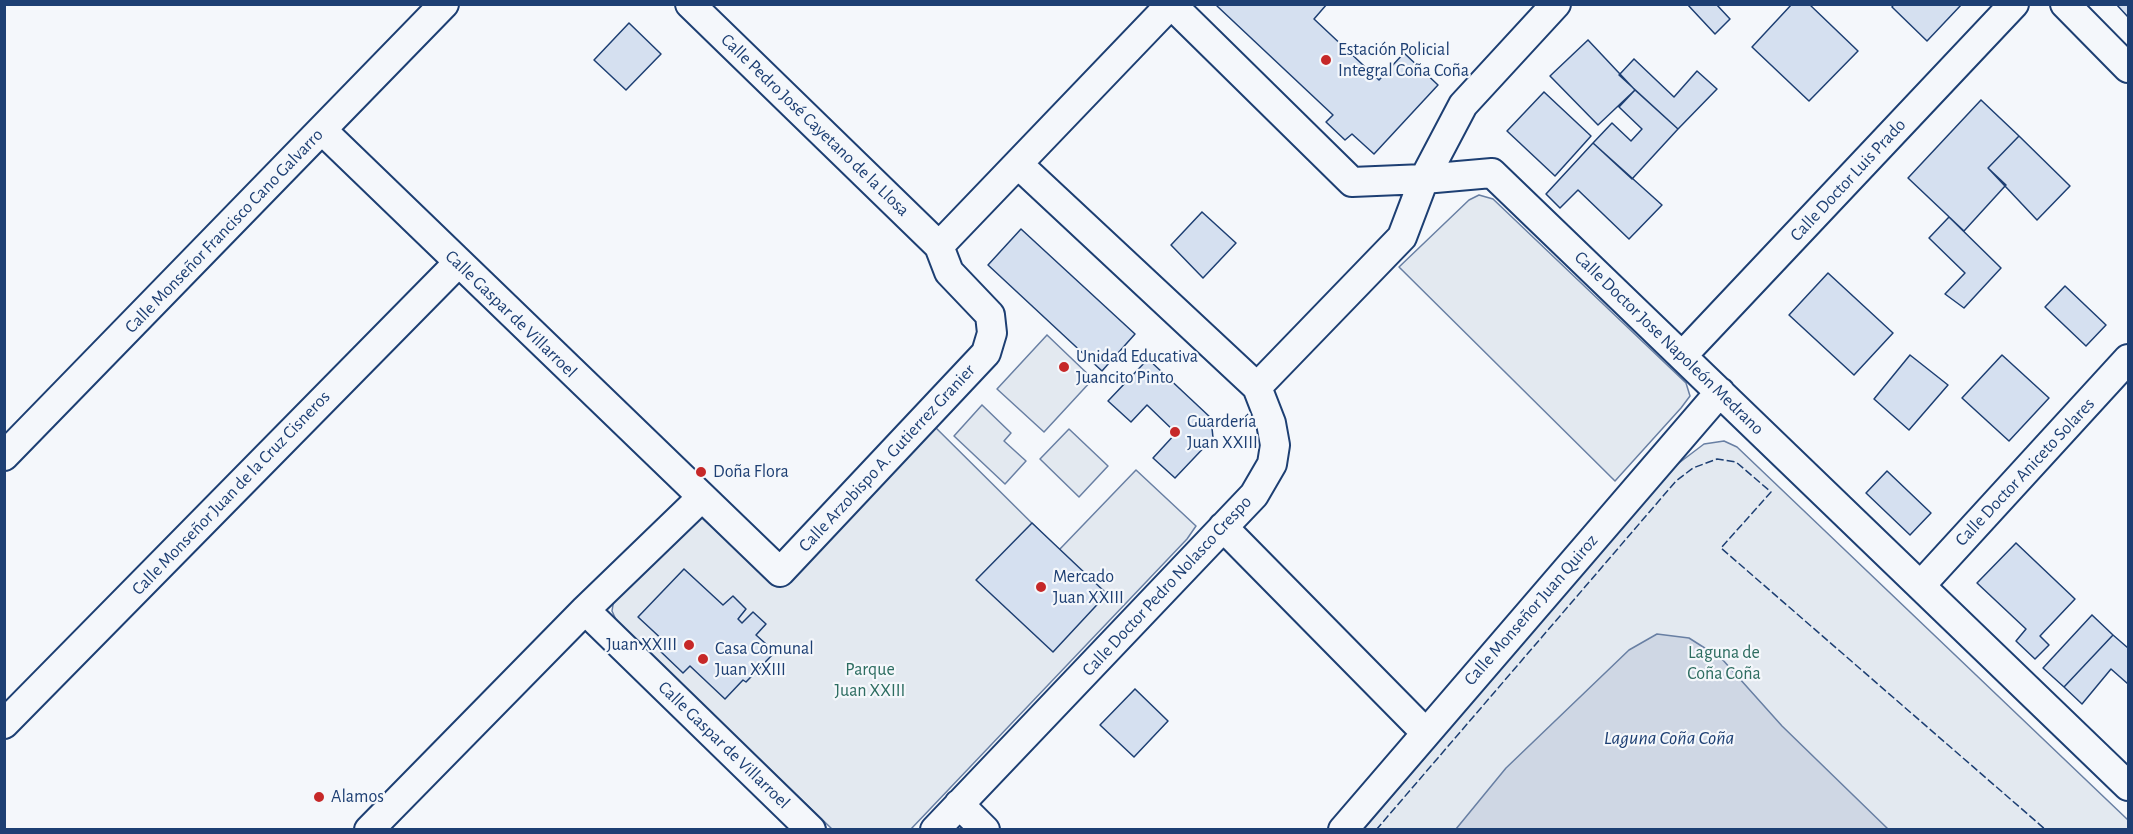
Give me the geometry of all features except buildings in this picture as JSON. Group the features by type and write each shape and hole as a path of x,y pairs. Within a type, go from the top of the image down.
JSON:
{"street":[{"name":"Calle Monseñor Francisco Cano Galvarro","path":"4,456 444,4"},
{"path":"1018,164 1257,387 1402,237 1424,179 1463,105 1556,4"},
{"name":"Calle Doctor Luis Prado","path":"1682,356 2014,4"},
{"path":"2065,4 2128,68"},
{"path":"939,246 1171,5"},
{"name":"Calle Doctor Jose Napoleón Medrano","path":"1171,5 1352,182 1492,173 2128,786"},
{"name":"Calle Pedro José Cayetano de la Llosa","path":"697,7 939,246"},
{"name":"Calle Gaspar de Villarroel","path":"322,130 701,498"},
{"name":"Calle Arzobispo A. Gutierrez Granier","path":"701,498 780,572 955,388 986,353 992,333 992,324 990,315 949,272 939,246"},
{"name":"Calle Monseñor Juan de la Cruz Cisneros","path":"4,724 458,262"},
{"name":"Calle Doctor Aniceto Solares","path":"1922,585 2128,360"},
{"name":"Calle Doctor Pedro Nolasco Crespo","path":"935,830 1254,495 1272,464 1275,446 1271,423 1257,387"},
{"name":"Calle Monseñor Juan Quiroz","path":"1342,830 1720,392"},
{"path":"369,830 585,610 701,498"},
{"path":"1223,527 1426,732"},
{"name":"Calle Gaspar de Villarroel","path":"585,610 811,830"},
{"path":"959,804 985,830"}],"green space":[{"path":"1479,195 1493,199 1686,383 1690,396 1615,481 1399,267 1469,200"},
{"path":"1047,335 1093,379 1044,432 997,389"},
{"path":"982,405 1011,433 1004,441 1026,461 1005,484 954,436"},
{"name":"Parque Juan XXIII","path":"931,423 1059,550 1136,470 1196,526 1187,539 911,829 832,829 617,622 612,611 614,599 693,518 702,518 769,579"},
{"path":"1069,429 1108,466 1079,497 1040,459"},
{"name":"Laguna de Coña Coña","path":"1724,441 1737,447 2128,820 2128,830 1363,830 1671,469 1704,444"}],"water":[{"name":"Laguna Coña Coña","path":"1657,634 1689,638 1722,659 1782,726 1888,829 1456,829 1506,768 1629,650"}],"fence":[{"path":"1376,830 1676,481 1693,468 1717,459 1736,462 1771,492 1721,548 2046,830"}],"place":[{"name":"Estación Policial Integral Coña Coña","path":"1326,60"},
{"name":"Unidad Educativa Juancito Pinto","path":"1064,367"},
{"name":"Guardería Juan XXIII","path":"1175,432"},
{"name":"Doña Flora","path":"701,472"},
{"name":"Mercado Juan XXIII","path":"1041,587"},
{"name":"Juan XXIII","path":"689,645"},
{"name":"Casa Comunal Juan XXIII","path":"703,659"},
{"name":"Alamos","path":"319,797"}]}
